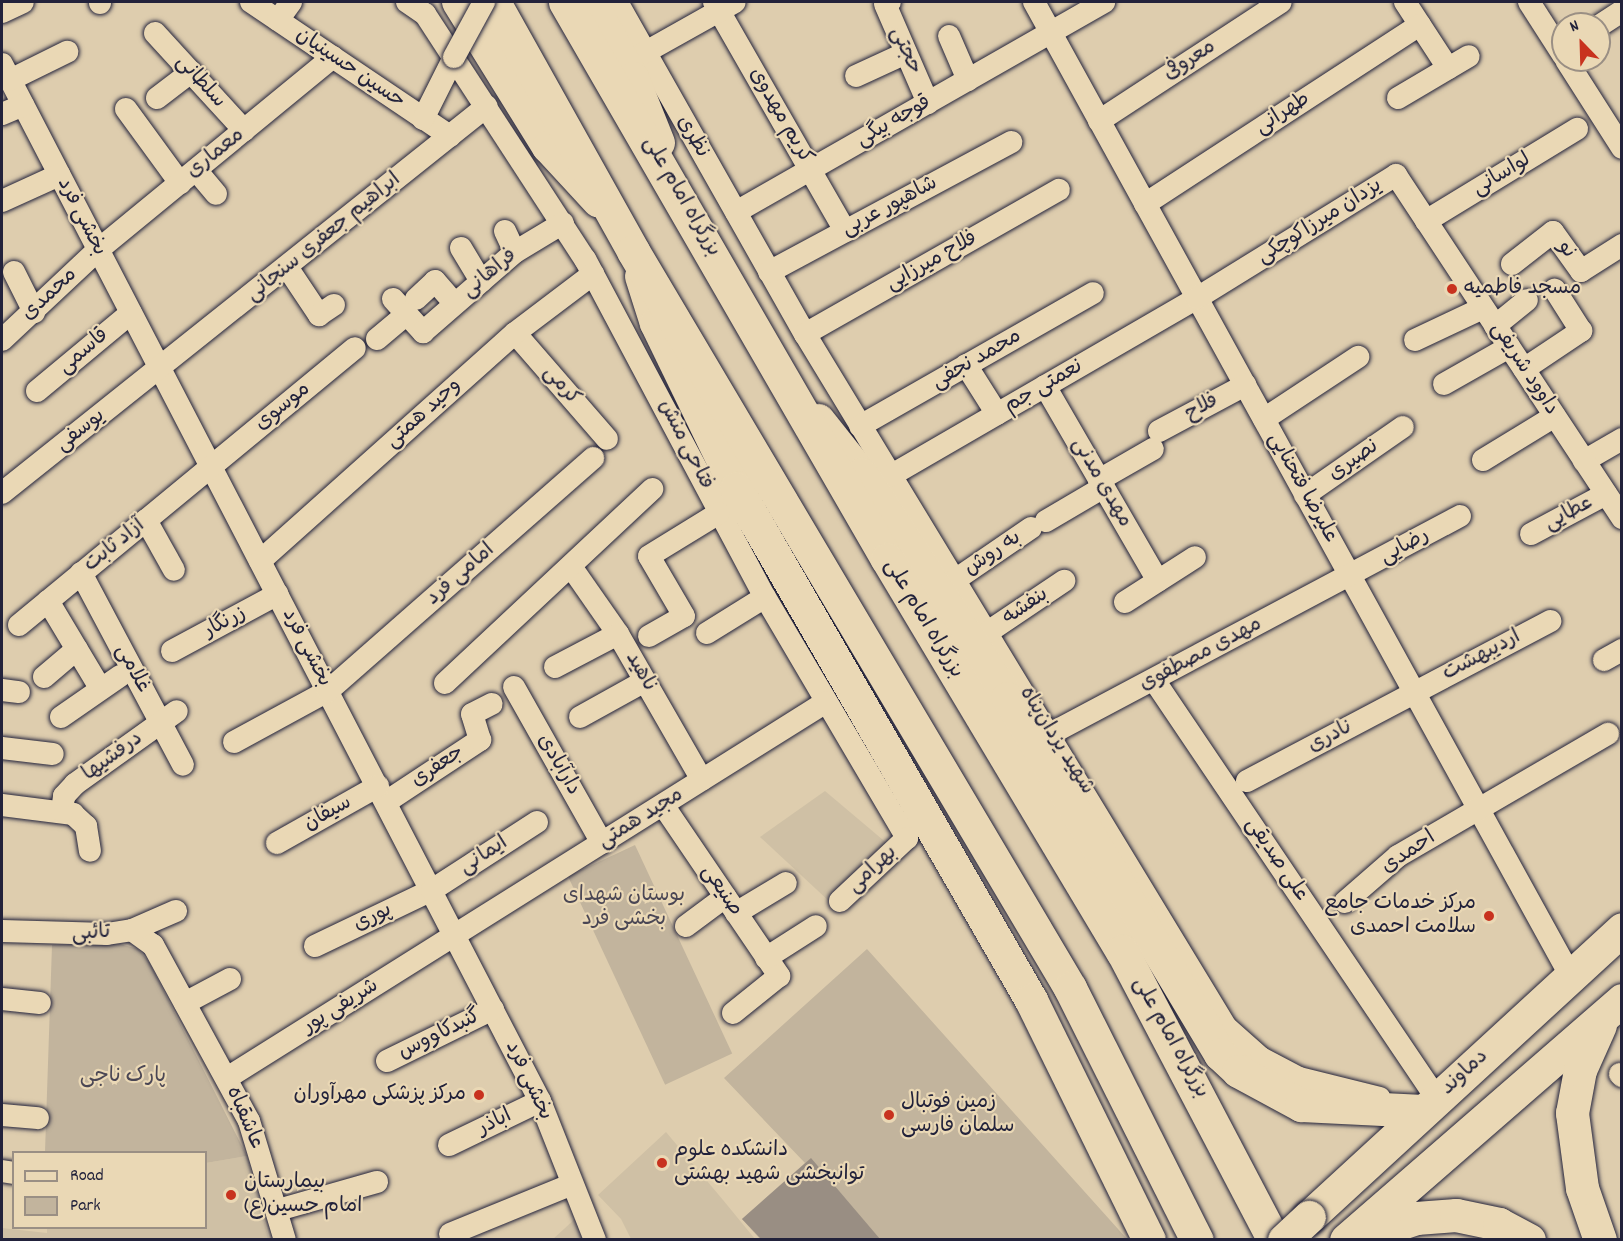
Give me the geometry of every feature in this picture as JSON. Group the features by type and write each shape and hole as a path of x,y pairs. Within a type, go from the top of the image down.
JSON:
{"main road":[{"path":"458,2 548,147 617,221"},
{"path":"494,2 633,251 1070,988 1197,1239"},
{"name":"بزرگراه امام علی","path":"565,2 674,183 785,377 1122,951 1269,1226"},
{"path":"591,2 633,78 674,183"},
{"path":"633,251 656,323 736,488 1031,1000 1149,1239"},
{"path":"785,377 861,474 1007,698 1220,1054 1238,1071 1301,1106 1430,1105"},
{"name":"دماوند","path":"1285,1239 1622,929"},
{"path":"1346,1239 1613,1007"},
{"path":"1600,1239 1582,1188 1572,1113 1580,1070 1613,1007"},
{"path":"1352,1239 1416,1218 1456,1215 1499,1224 1529,1239"},
{"path":"1269,1226 1285,1239"}],"street":[{"path":"2,12 23,2"},
{"name":"حسین حسینیان","path":"251,2 284,10 333,57 450,136"},
{"path":"423,119 453,57 484,2"},
{"name":"نظری","path":"617,2 769,272"},
{"name":"حجتی","path":"890,2 885,4 928,103"},
{"name":"علیرضا فتحنایی","path":"1034,2 1570,975"},
{"name":"قوجه بیگی","path":"736,212 1104,2"},
{"name":"معروفی","path":"1099,121 1281,2"},
{"path":"1405,2 1448,68"},
{"path":"1530,2 1551,36"},
{"path":"644,53 723,4"},
{"name":"کریم مهدوی","path":"723,4 845,231"},
{"name":"فتاحی منش","path":"416,8 487,106 563,223 593,274 765,597 907,838"},
{"name":"طهرانی","path":"1145,204 1420,25"},
{"name":"سلطانی","path":"155,33 244,130"},
{"path":"949,36 968,80"},
{"path":"6,72 67,52"},
{"path":"856,76 906,53"},
{"path":"1398,98 1470,56"},
{"name":"معماری","path":"98,250 333,57"},
{"name":"بخشی فرد","path":"6,72 540,1101 570,1185 595,1239"},
{"path":"157,98 190,72"},
{"path":"1574,72 1622,147"},
{"path":"2,114 23,105"},
{"name":"ابراهیم جعفری سنجانی","path":"160,369 487,106"},
{"path":"126,109 188,176 216,194"},
{"name":"لواسانی","path":"1426,221 1577,129"},
{"name":"شاهپور عربی","path":"769,272 1011,142"},
{"path":"2,201 59,175"},
{"name":"یزدان میرزاکوچکی","path":"1197,298 1396,175 1426,221"},
{"name":"فلاح میرزایی","path":"804,334 1059,190"},
{"name":"داوود شریفی","path":"1426,221 1622,518"},
{"name":"فراهانی","path":"405,304 423,332 515,252 563,223"},
{"path":"506,231 515,252"},
{"name":"نو","path":"1512,264 1553,232 1581,271 1622,245"},
{"path":"461,248 481,281"},
{"name":"محمدی","path":"2,340 98,250"},
{"path":"287,267 320,315 334,305"},
{"path":"14,272 34,312"},
{"name":"شهید یزدان‌پناه","path":"769,272 890,476 1052,733 1226,1027 1261,1058 1299,1078 1430,1105"},
{"name":"وحید همتی","path":"260,561 515,333 593,274"},
{"path":"377,339 405,304 435,281 454,304"},
{"path":"1524,369 1581,331 1555,290"},
{"name":"محمد نجفی","path":"860,426 1094,293"},
{"name":"نعمتی جم","path":"890,476 1197,298"},
{"path":"1495,326 1527,300"},
{"path":"1415,340 1483,308"},
{"name":"قاسمی","path":"37,391 131,313"},
{"name":"کرمی","path":"515,333 607,439"},
{"path":"1444,384 1509,347"},
{"name":"موسوی","path":"212,466 355,348"},
{"path":"1263,419 1358,357"},
{"path":"966,365 997,414"},
{"name":"یوسفی","path":"2,493 160,369"},
{"name":"فلاح","path":"1101,484 1156,440 1245,385"},
{"name":"مهدی مدنی","path":"1045,386 1158,580"},
{"path":"1483,460 1555,416"},
{"name":"نصیری","path":"1305,495 1403,427"},
{"path":"1584,461 1622,439"},
{"name":"امامی فرد","path":"234,742 328,691 593,458"},
{"name":"آزاد ثابت","path":"19,625 212,466"},
{"name":"به روش","path":"955,580 1101,484"},
{"path":"445,683 572,568 652,489"},
{"name":"عطایی","path":"1531,534 1606,494"},
{"path":"649,636 684,615 649,555 719,513"},
{"name":"رضایی","path":"1351,577 1460,516"},
{"path":"146,520 174,570"},
{"path":"1125,602 1195,557"},
{"name":"ناهید","path":"572,568 618,634 702,780"},
{"name":"غلامی","path":"81,573 169,717 183,765"},
{"name":"مهدی مصطفوی","path":"1052,733 1351,577"},
{"name":"بنفشه","path":"988,632 1064,581"},
{"name":"زرنگار","path":"172,651 278,594"},
{"path":"707,633 765,597"},
{"path":"48,600 100,688"},
{"name":"اردیبهشت","path":"1414,692 1550,621"},
{"path":"555,667 618,634"},
{"path":"45,677 77,649"},
{"path":"61,717 120,676"},
{"name":"علی صدیقی","path":"1154,680 1430,1105"},
{"path":"580,717 645,681"},
{"name":"دارآبادی","path":"514,687 602,843"},
{"name":"نادری","path":"1247,781 1414,692"},
{"name":"مجید همتی","path":"455,936 826,702"},
{"name":"جعفری","path":"382,794 480,740 472,714 492,704"},
{"name":"درفشیها","path":"62,811 64,796 75,784 169,717"},
{"name":"احمدی","path":"1345,902 1398,856 1608,734"},
{"name":"درفشیها","path":"2,748 53,754"},
{"name":"سیفان","path":"277,843 382,794"},
{"path":"2,805 62,811 83,820 90,851"},
{"name":"صنیعی","path":"663,805 773,967"},
{"name":"ایمانی","path":"432,890 537,822"},
{"name":"بهرامی","path":"840,901 907,838"},
{"path":"686,926 786,883"},
{"name":"پوری","path":"315,946 432,890"},
{"name":"تائبی","path":"2,931 45,936 132,930 176,910"},
{"path":"733,1013 773,967 816,927"},
{"name":"عاشقباه","path":"132,930 150,941 227,1078 254,1135 285,1239"},
{"name":"شریفی پور","path":"227,1078 455,936"},
{"path":"185,1003 230,979"},
{"path":"2,999 40,1003"},
{"name":"گنبدکاووس","path":"387,1061 493,1009"},
{"name":"اباذر","path":"449,1145 540,1101"},
{"path":"2,1115 38,1119"},
{"path":"278,1210 376,1182"},
{"path":"450,1234 570,1185"}],"shaded area":[{"path":"825,791 889,845 831,903 760,837"},
{"name":"دانشکده علوم توانبخشی شهید بهشتی","path":"666,1132 755,1239 631,1239 621,1219 598,1195"},
{"name":"بیمارستان امام حسین(ع)","path":"247,1156 269,1239 2,1239 2,1228 47,1233 47,1229 207,1229 207,1163"},
{"path":"811,1158 880,1239 761,1239 742,1219"},
{"path":"577,1217 586,1240 552,1240"}],"green space":[{"name":"بوستان شهدای بخشی فرد","path":"635,845 732,1053 665,1085 568,876"},
{"name":"پارک ناجی","path":"120,944 138,949 149,962 247,1156 207,1163 207,1151 45,1151 52,945"},
{"name":"زمین فوتبال سلمان فارسی","path":"867,949 1127,1239 760,1239 742,1219 805,1163 724,1078"}],"place":[{"name":"مسجد فاطمیه","path":"1452,289"},
{"name":"مرکز خدمات جامع سلامت احمدی","path":"1489,916"},
{"name":"مرکز پزشکی مهرآوران","path":"479,1095"},
{"name":"زمین فوتبال سلمان فارسی","path":"889,1115"},
{"name":"دانشکده علوم توانبخشی شهید بهشتی","path":"662,1163"},
{"name":"بیمارستان امام حسین(ع)","path":"231,1195"}]}
